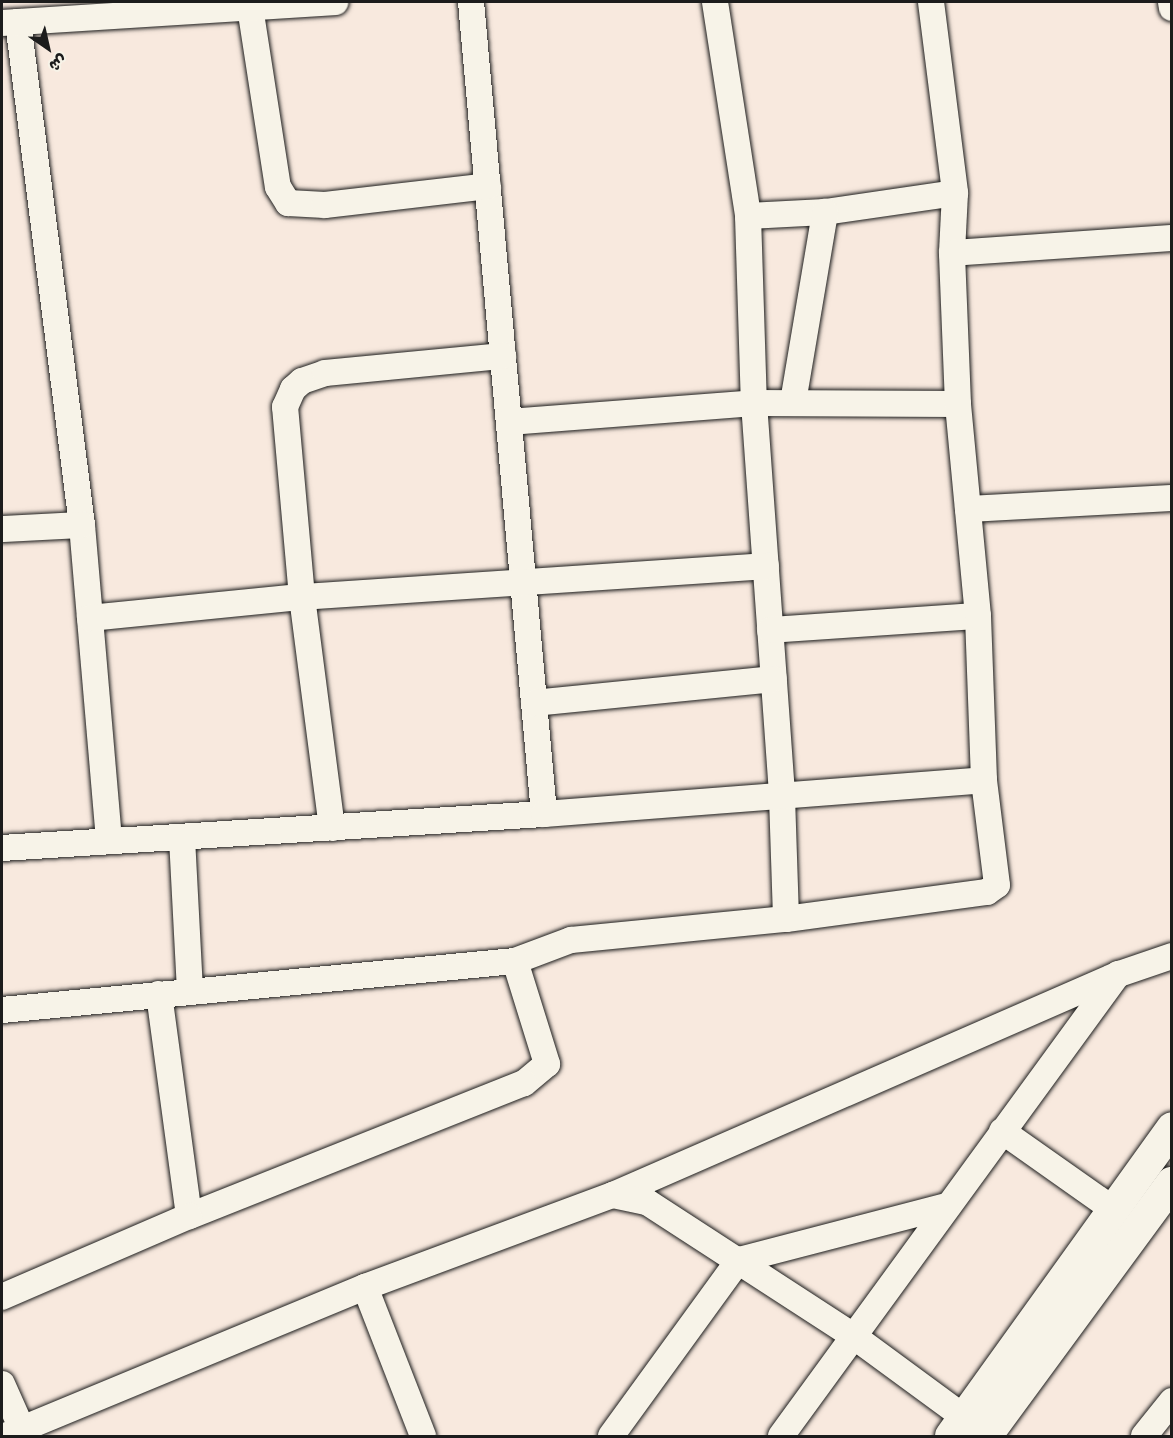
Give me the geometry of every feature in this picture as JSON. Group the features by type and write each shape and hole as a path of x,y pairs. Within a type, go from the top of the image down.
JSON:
{"street":[{"path":"109,841 82,525 10,23 71,10 250,7 334,2"},
{"path":"471,2 544,814"},
{"path":"715,2 748,216 754,403 782,797 786,919"},
{"path":"2,1010 515,961 571,940 786,919 993,889 999,877 984,780 978,616 958,404 952,253 955,193 931,2"},
{"path":"1171,2 1172,8"},
{"path":"250,7 278,187 288,203 325,205 488,186"},
{"path":"748,216 825,212 955,193"},
{"path":"794,402 825,212"},
{"path":"952,253 1172,238"},
{"path":"332,828 302,597 285,407 293,389 302,381 325,374 503,356"},
{"path":"509,422 754,403 958,404"},
{"path":"968,508 1172,498"},
{"path":"2,529 82,525"},
{"path":"90,618 302,597 766,566"},
{"path":"770,630 978,616"},
{"path":"534,703 774,679"},
{"path":"2,848 544,814 984,780"},
{"path":"182,838 190,992"},
{"path":"2,1384 18,1434 365,1287 613,1195 1119,974 1172,956"},
{"path":"2,1297 189,1216 524,1083 547,1064 515,961"},
{"path":"781,1437 852,1335 1119,974"},
{"path":"159,994 189,1216"},
{"path":"968,1430 1114,1210 1172,1128"},
{"path":"1002,1131 1114,1210"},
{"path":"968,1430 1170,1187 1143,1169"},
{"path":"613,1195 647,1202 739,1260 852,1335 968,1430"},
{"path":"611,1437 739,1260 947,1206"},
{"path":"365,1287 423,1437"},
{"path":"1144,1437 1172,1401"}]}
